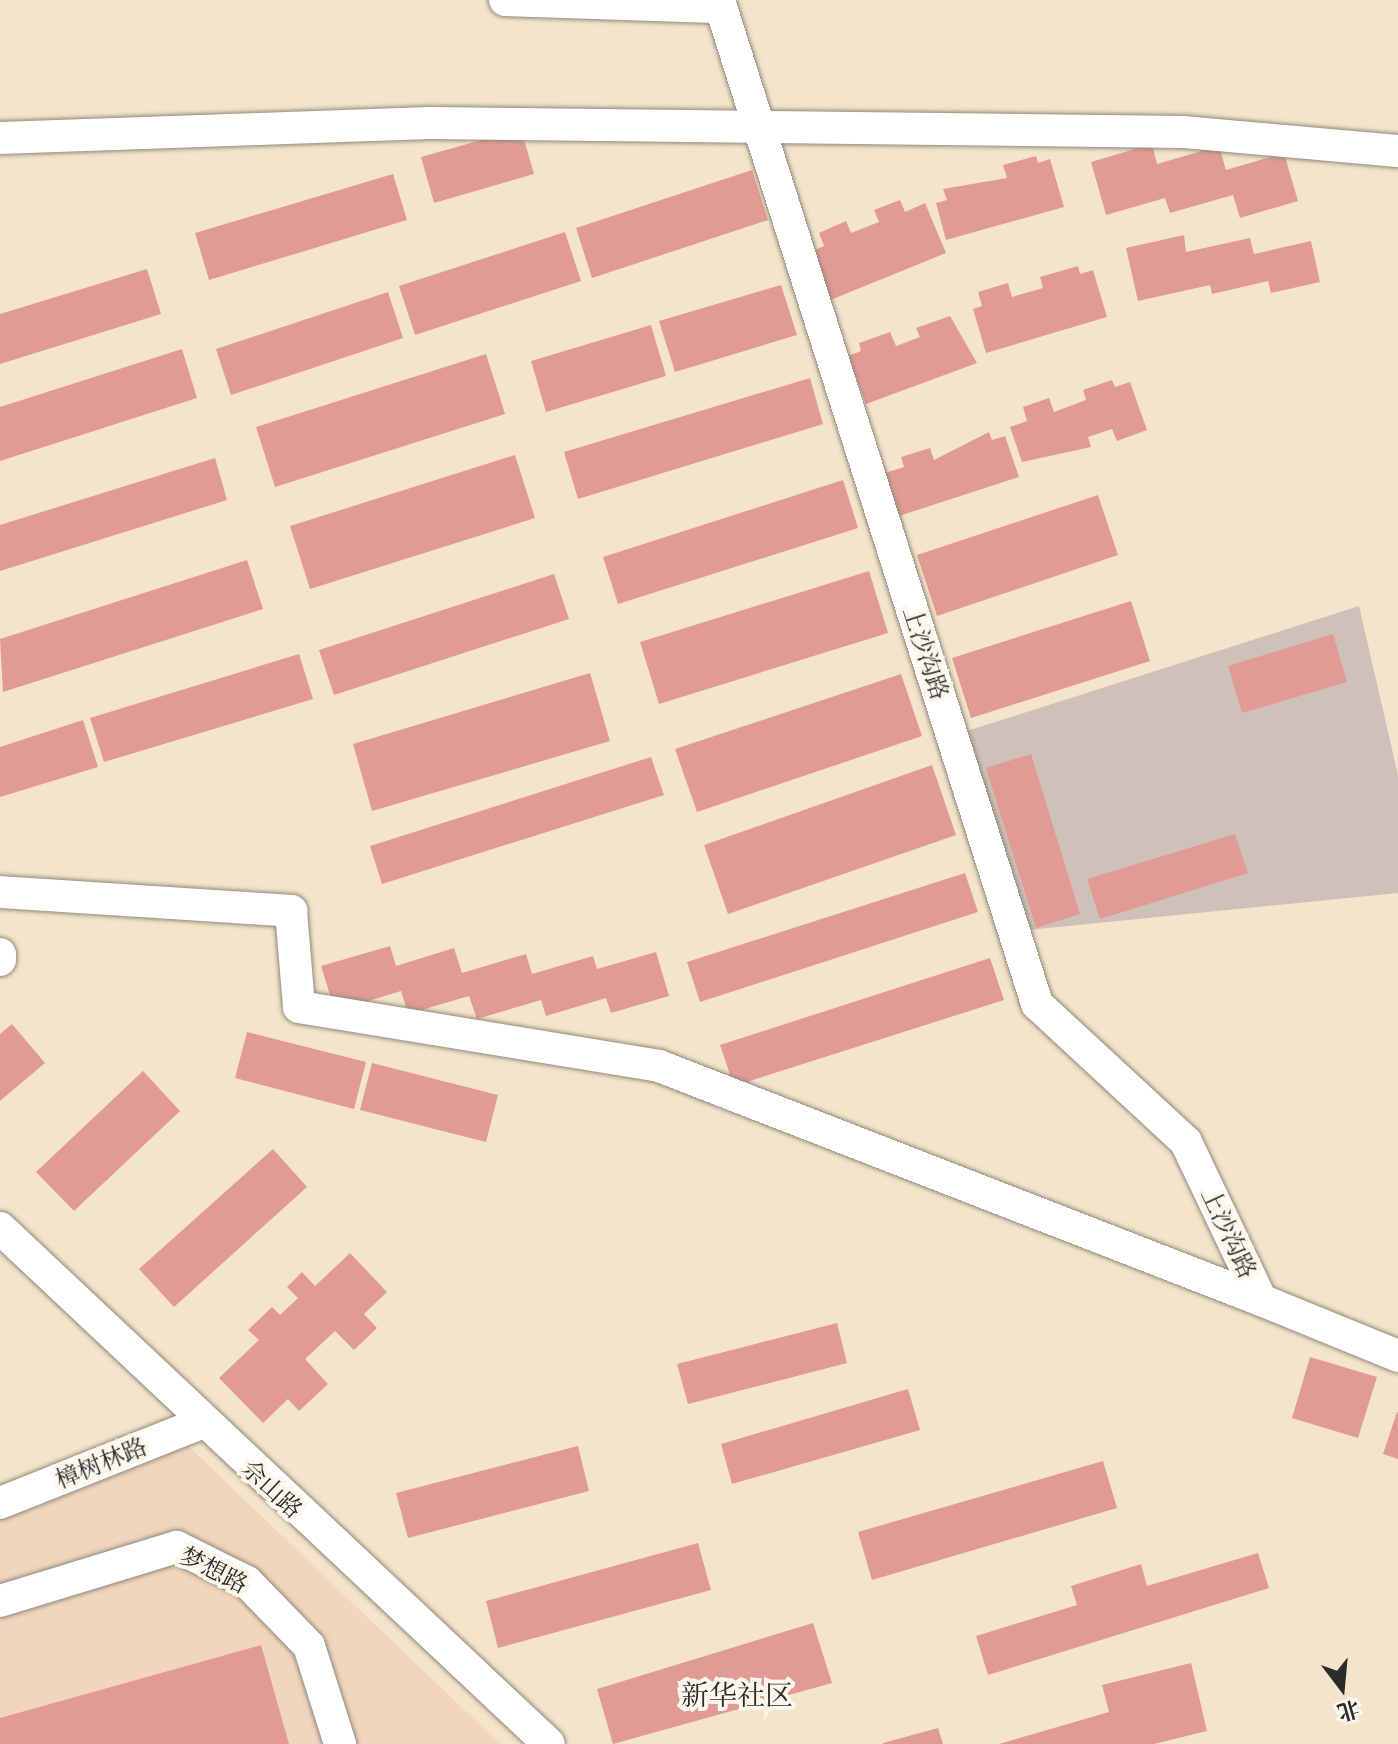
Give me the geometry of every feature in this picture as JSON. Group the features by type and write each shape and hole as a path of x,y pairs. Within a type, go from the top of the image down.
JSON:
{"street":[{"name":"上沙沟路","path":"505,0 721,7 1037,1004 1186,1142 1261,1300 1398,1356"},
{"path":"0,138 430,123 760,130 1184,132 1398,151"},
{"path":"0,892 291,911 299,1007 659,1066 1261,1300"},
{"name":"佘山路","path":"0,1228 201,1423 549,1744"},
{"name":"樟树林路","path":"0,1503 201,1423"},
{"name":"梦想路","path":"0,1601 177,1547 247,1582 309,1646 340,1744"}],"shaded area":[{"path":"1359,606 1398,775 1398,893 1028,930 967,731"},
{"path":"186,1444 500,1744 0,1744 0,1516"}],"building":[{"path":"521,129 534,174 434,203 421,157"},
{"path":"1152,144 1157,164 1219,146 1226,170 1284,153 1298,201 1240,218 1233,195 1170,213 1165,198 1106,215 1091,162"},
{"path":"1036,156 1038,163 1050,159 1064,207 946,240 936,203 947,200 943,189 1007,178 1003,165"},
{"path":"752,170 768,220 592,278 576,228"},
{"path":"393,174 407,220 209,280 195,233"},
{"path":"900,200 905,212 925,203 946,253 828,301 808,253 824,246 819,233 846,221 851,233 879,222 874,210"},
{"path":"565,232 581,281 415,335 399,286"},
{"path":"1184,235 1186,252 1250,238 1254,254 1311,241 1320,282 1271,293 1268,281 1212,294 1210,285 1138,301 1126,248"},
{"path":"1078,266 1080,274 1093,270 1107,317 986,353 973,309 982,306 978,292 1008,283 1012,297 1043,288 1040,277"},
{"path":"147,269 161,314 0,364 0,314"},
{"path":"781,285 797,335 675,372 659,321"},
{"path":"388,292 403,338 231,395 216,349"},
{"path":"950,316 977,363 866,404 848,356 861,351 859,343 890,332 896,346 920,337 916,328"},
{"path":"651,325 666,376 546,412 531,361"},
{"path":"182,349 197,398 0,461 0,407"},
{"path":"486,354 505,414 275,487 256,427"},
{"path":"810,378 823,424 578,499 564,452"},
{"path":"1112,380 1115,387 1130,382 1147,430 1117,441 1112,429 1088,437 1091,447 1022,462 1010,427 1027,421 1023,407 1049,398 1054,412 1086,400 1083,390"},
{"path":"989,432 992,440 1005,436 1019,477 899,516 885,473 904,467 901,457 930,448 934,460"},
{"path":"515,455 535,518 310,589 290,526"},
{"path":"215,458 227,500 0,571 0,525"},
{"path":"843,480 858,528 618,604 603,557"},
{"path":"1098,495 1118,555 937,616 917,555"},
{"path":"247,560 263,609 3,692 0,639"},
{"path":"869,571 888,633 659,704 640,642"},
{"path":"554,574 569,619 334,695 319,650"},
{"path":"1131,601 1150,661 971,718 952,658"},
{"path":"1333,634 1347,682 1242,713 1228,666"},
{"path":"299,654 313,699 104,762 90,718"},
{"path":"590,673 610,741 372,811 353,744"},
{"path":"901,674 922,736 697,812 675,749"},
{"path":"83,720 98,767 0,797 0,747"},
{"path":"1031,754 1080,914 1036,928 986,768"},
{"path":"651,757 664,795 382,884 370,846"},
{"path":"932,765 956,835 728,914 704,845"},
{"path":"1235,834 1248,873 1100,919 1087,879"},
{"path":"965,873 978,912 700,1002 687,962"},
{"path":"390,946 396,966 454,948 462,973 526,954 532,974 593,956 597,969 656,952 669,996 611,1013 606,998 546,1016 541,1000 477,1019 469,996 408,1014 401,991 335,1011 321,966"},
{"path":"990,958 1004,1000 734,1086 720,1045"},
{"path":"12,1024 45,1063 0,1101 0,1034"},
{"path":"247,1032 366,1062 354,1109 235,1078"},
{"path":"372,1063 498,1095 486,1142 360,1110"},
{"path":"143,1071 180,1111 74,1211 36,1172"},
{"path":"273,1149 307,1187 174,1307 139,1269"},
{"path":"350,1253 387,1292 364,1314 377,1328 354,1350 335,1331 305,1359 328,1384 299,1411 288,1399 263,1423 219,1378 259,1340 248,1330 272,1307 280,1315 298,1298 287,1287 302,1272 315,1286"},
{"path":"837,1323 847,1363 688,1404 677,1364"},
{"path":"1310,1357 1377,1377 1358,1438 1292,1418"},
{"path":"908,1389 920,1430 732,1484 721,1444"},
{"path":"1398,1412 1398,1459 1383,1454"},
{"path":"578,1446 589,1491 408,1538 396,1493"},
{"path":"1103,1461 1117,1508 872,1580 858,1532"},
{"path":"698,1543 711,1590 498,1648 486,1601"},
{"path":"1258,1553 1269,1588 988,1675 976,1636 1077,1605 1071,1586 1141,1564 1147,1586"},
{"path":"813,1623 832,1683 613,1744 597,1689"},
{"path":"261,1645 289,1744 0,1744 0,1718"},
{"path":"1191,1663 1207,1731 1154,1744 999,1744 1109,1712 1102,1685"},
{"path":"938,1728 943,1744 883,1744 883,1743"}],"district":[{"name":"新华社区","path":"737,1695"}]}
